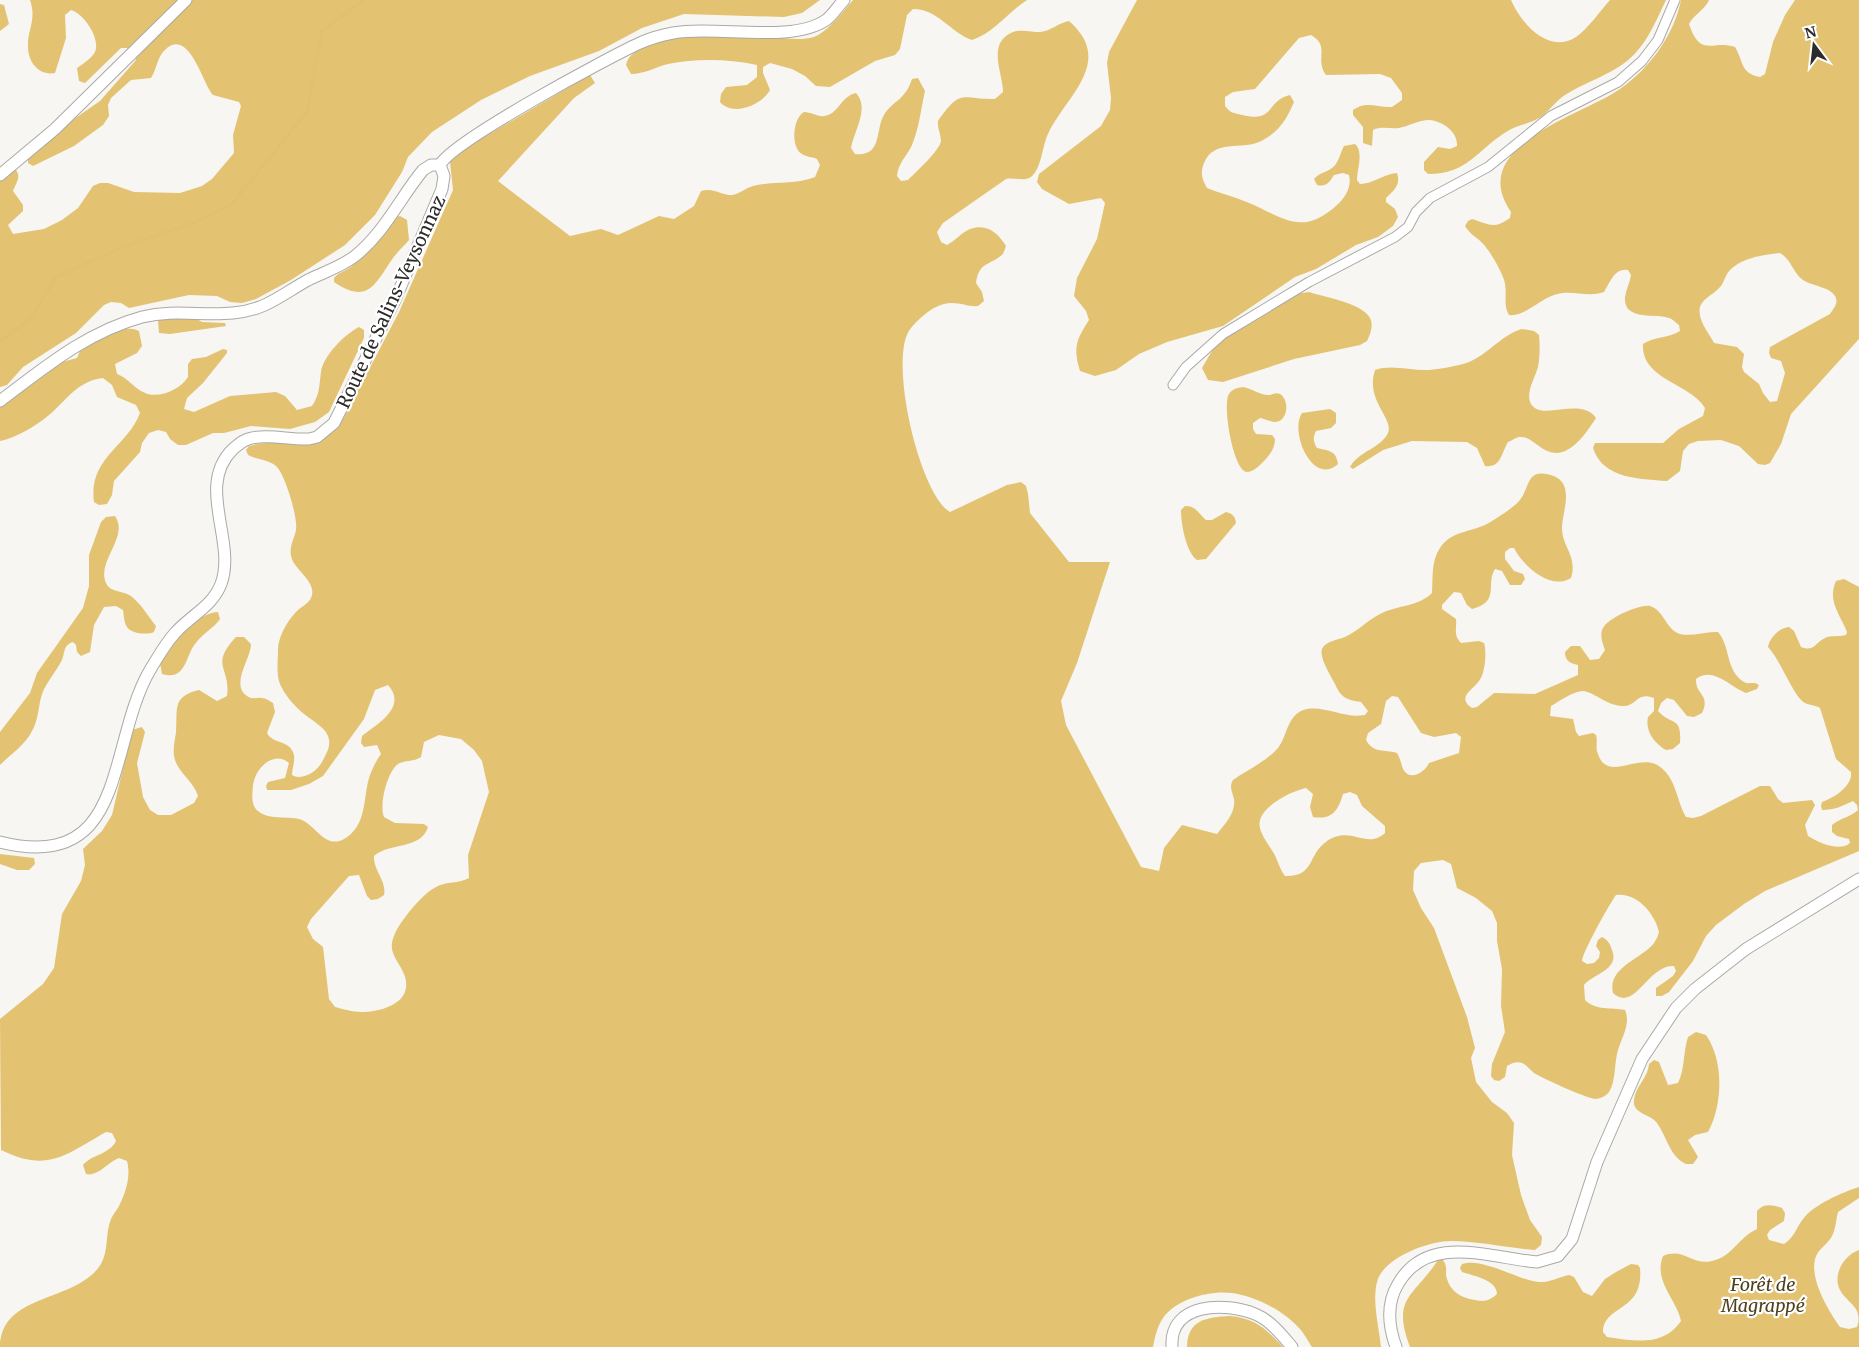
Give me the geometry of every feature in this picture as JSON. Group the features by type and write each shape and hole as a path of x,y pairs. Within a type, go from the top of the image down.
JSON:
{"street":[{"path":"0,175 55,129 186,0"},
{"path":"440,165 449,154 469,139 582,73 640,43 673,33 797,31 815,26 827,19 844,0"},
{"path":"1173,385 1186,367 1223,334 1309,282 1395,237 1408,227 1416,212 1430,198 1488,167 1551,116 1607,88 1625,76 1642,61 1658,40 1675,0"},
{"name":"Route de Salins-Veysonnaz","path":"0,401 72,347 120,324 166,312 234,313 256,308 279,299 309,280 345,263 359,252 378,233 423,170 431,165 440,165 444,179 437,202 392,307 334,423 321,434 308,439 250,438 237,445 223,462 217,486 223,552 223,574 220,585 212,601 171,637 143,682 127,723 113,781 102,810 80,834 60,844 38,848 0,842"},
{"path":"1396,1347 1389,1317 1392,1298 1404,1275 1421,1260 1435,1254 1465,1252 1537,1262 1548,1260 1563,1252 1572,1239 1597,1162 1631,1084 1649,1046 1670,1016 1695,989 1726,963 1859,878"},
{"path":"1172,1347 1174,1331 1184,1317 1196,1310 1218,1306 1234,1308 1260,1316 1292,1347"}],"green space":[{"path":"30,0 820,0 802,13 784,17 684,14 642,28 599,51 530,76 481,100 432,132 408,157 402,172 375,215 345,245 291,280 256,299 242,303 230,302 217,296 189,295 129,308 121,303 111,302 104,305 76,333 23,367 7,385 0,387 0,172 15,169 18,174 18,180 13,191 23,205 23,211 8,225 13,234 44,229 62,220 78,208 93,186 100,183 108,183 134,192 180,193 202,186 212,179 234,153 233,135 241,106 239,102 213,95 188,51 181,46 174,45 162,53 151,78 131,80 111,98 108,105 109,116 103,125 74,146 33,166 28,163 28,157 61,128 100,101 136,60 135,55 127,48 121,48 85,83 79,81 77,68 95,52 96,46 90,27 81,16 71,10 65,15 66,38 55,73 39,70 32,63 29,53 28,41 32,19"},
{"path":"853,0 1027,0 994,27 972,40 964,37 930,13 913,9 907,15 900,49 895,55 875,61 830,87 816,86 805,76 792,69 770,63 763,67 763,73 770,90 761,100 739,109 732,109 720,102 721,94 726,87 747,85 757,77 757,65 724,60 702,60 668,64 645,72 631,74 626,65 631,55 637,51 662,41 677,38 726,34 794,39 814,37 830,26"},
{"path":"1137,0 1511,0 1521,18 1537,34 1555,42 1566,42 1580,34 1610,0 1666,0 1645,41 1627,61 1566,94 1541,117 1506,132 1463,165 1442,173 1428,174 1424,170 1424,162 1438,147 1450,149 1457,146 1455,136 1449,128 1429,120 1399,128 1379,128 1373,130 1372,146 1363,143 1363,127 1353,115 1353,110 1363,105 1392,107 1402,100 1402,93 1391,78 1380,74 1326,75 1321,63 1321,48 1317,39 1311,35 1299,38 1255,89 1233,92 1225,97 1225,106 1230,111 1253,117 1266,114 1282,98 1290,95 1294,102 1288,115 1271,135 1259,142 1228,146 1214,151 1208,156 1202,170 1205,185 1207,188 1244,201 1290,221 1312,221 1324,215 1340,202 1350,184 1349,175 1343,173 1334,175 1325,185 1317,185 1314,179 1334,166 1344,146 1355,144 1359,151 1357,180 1360,184 1397,173 1397,184 1386,198 1386,202 1395,209 1398,217 1393,226 1378,237 1356,245 1316,269 1295,277 1223,326 1167,342 1139,354 1116,370 1095,376 1080,371 1076,350 1077,344 1089,320 1086,311 1074,296 1077,278 1097,239 1105,203 1101,198 1069,204 1042,189 1037,182 1039,174 1101,126 1110,110 1111,98 1107,63 1109,52"},
{"path":"1681,0 1709,0 1689,24 1693,35 1703,45 1735,47 1746,70 1760,77 1765,74 1773,42 1785,15 1795,0 1859,0 1859,339 1791,414 1781,444 1770,463 1765,465 1758,464 1739,446 1721,440 1698,441 1689,444 1683,451 1680,471 1667,481 1634,478 1614,472 1598,458 1593,448 1595,443 1663,443 1679,429 1703,416 1705,408 1698,400 1658,373 1650,366 1644,356 1643,344 1680,331 1679,325 1669,318 1642,315 1629,310 1625,297 1631,275 1628,270 1619,271 1604,292 1598,294 1560,293 1548,297 1526,311 1509,315 1506,306 1505,282 1499,269 1485,246 1465,226 1472,219 1495,225 1510,218 1511,212 1501,189 1503,168 1515,151 1534,136 1557,122 1603,99 1631,81 1659,50 1667,38 1678,13","holes":["1780,253 1803,280 1833,293 1836,305 1830,314 1770,347 1769,353 1771,358 1781,361 1785,373 1777,401 1770,402 1759,384 1744,372 1742,367 1744,354 1737,347 1714,343 1702,322 1700,310 1705,299 1720,287 1727,274 1737,264 1751,258 1766,255"]},
{"path":"0,4 4,5 9,24 0,31"},
{"path":"1069,21 1082,36 1088,51 1087,65 1082,79 1048,134 1040,163 1035,173 1025,179 1006,179 943,223 937,232 941,242 947,245 970,229 976,227 987,228 996,233 1006,246 1003,254 982,267 977,276 976,283 982,292 984,301 978,306 946,303 924,315 911,328 905,343 903,366 905,393 910,423 927,479 938,500 950,512 1007,485 1021,482 1026,486 1030,513 1069,562 1110,562 1077,663 1061,701 1066,725 1141,867 1159,871 1164,848 1182,825 1217,834 1233,809 1234,799 1231,787 1233,780 1263,761 1278,748 1289,725 1300,711 1322,709 1350,715 1365,715 1368,711 1361,702 1345,698 1337,689 1324,662 1322,649 1324,646 1329,642 1350,635 1380,614 1426,598 1432,593 1435,558 1445,542 1457,534 1485,525 1508,510 1520,500 1532,477 1540,473 1556,477 1565,488 1566,503 1562,534 1571,557 1573,570 1571,578 1555,581 1538,575 1524,562 1514,548 1510,548 1505,552 1505,559 1514,571 1523,574 1525,579 1521,585 1510,585 1502,571 1495,569 1492,575 1491,592 1486,602 1481,606 1472,609 1467,605 1461,593 1454,592 1442,605 1442,609 1456,619 1456,635 1461,643 1479,641 1484,643 1483,673 1479,681 1467,694 1467,704 1472,708 1477,707 1494,693 1535,694 1578,675 1578,665 1568,661 1565,655 1565,652 1571,646 1580,646 1590,660 1599,659 1605,650 1601,634 1606,624 1625,612 1639,607 1650,606 1659,612 1675,632 1680,634 1690,635 1718,632 1725,644 1731,665 1738,677 1744,682 1759,685 1757,689 1746,693 1715,676 1702,676 1696,679 1696,684 1705,702 1702,713 1694,717 1687,716 1674,700 1667,698 1661,703 1658,711 1675,722 1679,728 1680,743 1673,749 1666,750 1654,740 1649,732 1647,722 1648,717 1654,711 1654,698 1648,696 1644,696 1627,706 1622,706 1611,704 1587,692 1579,691 1551,706 1550,716 1573,719 1579,736 1593,733 1596,735 1598,754 1602,762 1609,766 1616,767 1642,762 1659,766 1673,783 1686,817 1701,816 1760,786 1770,786 1778,799 1783,803 1812,800 1815,805 1805,825 1808,836 1829,846 1846,846 1850,843 1849,839 1837,836 1832,832 1832,825 1858,810 1857,805 1853,801 1831,809 1822,810 1821,806 1822,802 1832,798 1846,787 1851,777 1851,772 1836,759 1820,708 1801,700 1768,647 1776,634 1782,629 1789,627 1794,631 1801,647 1805,648 1812,648 1827,637 1846,635 1847,632 1835,607 1833,595 1836,581 1844,579 1859,587 1859,851 1765,891 1744,904 1716,925 1706,936 1693,961 1669,992 1662,996 1656,996 1656,988 1673,976 1676,971 1674,966 1656,973 1635,993 1628,997 1621,998 1613,993 1615,976 1627,964 1649,949 1655,942 1659,932 1654,918 1644,906 1631,897 1616,895 1591,939 1582,961 1587,964 1594,963 1599,958 1600,952 1596,946 1598,940 1602,937 1610,944 1613,957 1612,962 1609,967 1584,985 1585,1000 1594,1006 1625,1010 1627,1015 1611,1088 1605,1096 1595,1099 1546,1079 1534,1073 1520,1062 1507,1066 1505,1077 1499,1081 1494,1080 1491,1076 1492,1064 1505,1032 1501,1006 1502,969 1497,941 1497,923 1492,911 1476,898 1457,888 1451,864 1443,860 1421,863 1414,871 1413,890 1421,908 1434,928 1467,1017 1475,1048 1471,1058 1476,1082 1492,1102 1507,1113 1514,1123 1512,1155 1521,1195 1530,1220 1542,1237 1541,1245 1535,1250 1451,1241 1431,1244 1397,1258 1381,1273 1377,1282 1376,1306 1381,1347 1312,1347 1299,1328 1277,1310 1250,1297 1223,1292 1194,1297 1169,1311 1159,1325 1153,1347 0,1347 4,1329 13,1316 26,1307 75,1286 90,1277 101,1264 105,1253 109,1224 124,1195 128,1167 127,1161 119,1158 95,1173 86,1174 83,1165 105,1152 116,1141 112,1133 106,1132 79,1148 56,1158 31,1160 17,1157 1,1150 0,1019 43,984 54,968 62,914 81,881 85,865 83,849 102,831 112,815 132,730 142,727 145,732 137,763 143,797 150,810 158,815 171,815 194,803 198,796 196,791 177,765 174,756 178,705 184,696 199,690 217,701 227,696 222,661 228,647 236,637 244,637 251,644 241,678 240,685 242,691 249,697 263,698 273,703 275,712 267,733 273,739 289,746 292,750 294,758 292,775 300,777 311,773 324,759 329,747 328,735 290,700 282,688 278,676 278,645 282,634 297,611 310,600 312,593 312,587 294,564 291,555 296,530 293,506 287,486 276,466 248,455 246,450 249,446 262,444 298,444 321,440 331,434 341,423 399,312 453,190 450,162 467,147 590,75 595,83 574,98 498,181 570,236 601,229 618,235 659,216 674,219 694,206 701,191 709,190 732,195 753,186 799,181 815,177 820,165 817,159 802,154 798,150 794,139 797,120 804,112 822,116 829,115 847,98 856,93 862,106 860,120 851,148 855,154 864,154 870,151 877,141 884,115 906,92 912,79 918,78 925,91 920,118 912,145 901,163 897,176 901,181 908,180 940,145 941,138 938,121 952,103 958,99 968,97 995,99 1003,92 998,51 1000,43 1005,37 1016,31 1044,31","holes":["388,685 393,693 393,708 382,720 362,736 361,743 364,747 377,745 381,754 369,778 360,820 351,834 344,839 331,841 325,839 305,821 294,818 267,816 256,809 252,797 254,780 265,763 277,758 289,763 285,778 268,782 267,790 291,790 309,784 323,776 364,719 375,690","1392,696 1398,697 1421,733 1434,737 1456,733 1461,737 1459,753 1429,763 1424,770 1417,774 1409,775 1406,773 1397,753 1376,749 1366,740 1368,733 1381,724 1386,701","439,735 461,739 474,750 482,761 489,792 468,855 469,878 440,885 431,890 401,923 392,942 392,947 394,956 404,974 406,984 405,992 395,1004 370,1012 355,1012 335,1007 329,999 323,947 313,939 307,927 311,919 349,876 359,875 367,896 371,900 378,899 384,895 384,885 374,861 374,856 388,849 412,843 424,834 428,827 424,824 395,823 384,817 383,812 383,797 390,774 398,764 421,757 424,742","1306,788 1313,794 1310,807 1313,817 1320,818 1330,816 1336,810 1343,794 1350,792 1357,795 1362,806 1385,826 1385,833 1378,838 1371,839 1344,835 1336,837 1327,841 1321,847 1310,864 1301,873 1285,876 1275,855 1261,833 1259,824 1263,814 1273,804 1287,795"]},
{"path":"400,216 407,220 409,240 370,288 356,292 334,282 336,276 351,267 376,242 395,217"},
{"path":"1309,292 1351,304 1366,313 1372,324 1367,341 1360,345 1294,359 1223,382 1208,380 1202,368 1216,344 1295,294"},
{"path":"192,316 202,322 225,323 226,326 170,334 159,333 158,320 161,317"},
{"path":"359,327 364,330 364,338 329,412 315,422 290,429 251,426 224,433 213,433 186,445 178,445 170,439 166,432 158,430 149,433 142,443 140,452 114,481 112,495 107,504 99,505 94,502 94,487 97,474 110,453 127,435 140,413 136,405 117,397 112,385 103,378 79,387 49,415 32,427 13,437 0,441 0,405 62,362 77,358 82,346 110,332 124,329 139,331 142,346 137,353 115,364 117,374 143,392 155,395 174,390 188,377 188,364 192,359 206,357 223,349 227,350 227,353 203,383 187,398 184,409 194,412 230,396 276,392 285,396 297,410 312,406 315,402 321,372 326,359 341,340"},
{"path":"1522,329 1534,331 1539,335 1538,367 1529,395 1531,404 1536,409 1544,411 1581,409 1589,412 1596,418 1585,434 1572,447 1557,453 1548,451 1527,438 1519,437 1508,442 1502,455 1494,465 1485,466 1477,448 1467,442 1412,441 1383,450 1353,469 1350,467 1359,457 1385,438 1388,433 1387,421 1376,400 1374,391 1375,370 1395,368 1429,370 1463,364 1479,357 1507,336"},
{"path":"1243,387 1265,395 1280,394 1286,405 1285,415 1279,421 1273,422 1260,418 1253,423 1253,429 1256,434 1272,435 1275,442 1272,451 1266,459 1256,468 1247,472 1242,469 1233,450 1227,410 1229,394 1237,388"},
{"path":"1330,409 1336,413 1336,423 1331,428 1316,431 1314,437 1317,448 1328,451 1336,456 1338,464 1329,469 1320,468 1312,463 1306,454 1301,444 1299,422 1302,413"},
{"path":"1185,506 1194,509 1206,520 1212,520 1226,512 1235,519 1236,523 1206,559 1197,560 1187,544 1181,516 1181,510"},
{"path":"115,516 118,524 118,533 105,568 104,576 107,585 111,589 128,594 135,599 156,626 154,632 144,634 132,631 126,625 123,610 116,606 104,607 94,625 90,652 81,656 73,642 67,645 62,660 42,694 36,722 32,731 22,745 0,765 0,732 30,693 37,673 83,608 89,586 89,555 101,522 106,517"},
{"path":"218,612 220,619 195,644 180,671 170,675 162,674 160,663 177,639 201,618"},
{"path":"0,854 34,858 35,864 29,870 17,870 0,864"},
{"path":"1696,1032 1706,1035 1716,1057 1719,1096 1717,1109 1708,1132 1695,1135 1688,1140 1698,1157 1693,1164 1686,1164 1672,1152 1657,1123 1636,1108 1634,1100 1649,1064 1654,1060 1659,1062 1668,1085 1678,1083 1682,1072 1688,1037"},
{"name":"Forêt de Magrappé","path":"1859,1187 1859,1198 1838,1212 1833,1234 1816,1255 1814,1267 1821,1294 1840,1327 1849,1329 1857,1327 1859,1319 1859,1347 1410,1347 1403,1318 1404,1307 1438,1260 1443,1260 1446,1266 1448,1281 1456,1293 1465,1298 1482,1301 1489,1300 1497,1294 1496,1289 1484,1279 1462,1272 1460,1268 1462,1264 1470,1263 1490,1266 1539,1282 1550,1281 1569,1275 1574,1277 1583,1292 1592,1296 1605,1279 1631,1264 1638,1265 1640,1268 1640,1283 1636,1293 1630,1301 1610,1317 1605,1323 1603,1332 1607,1337 1628,1340 1657,1339 1674,1329 1681,1321 1679,1313 1663,1282 1661,1265 1663,1256 1677,1254 1705,1262 1719,1259 1757,1229 1757,1211 1768,1205 1782,1208 1785,1213 1784,1221 1770,1230 1767,1235 1769,1240 1784,1244 1793,1236 1803,1219 1821,1204"},
{"name":"Forêt de Magrappé","path":"1859,1250 1859,1319 1854,1306 1840,1290 1837,1278 1844,1261"},
{"path":"1230,1316 1246,1319 1260,1326 1283,1347 1187,1347 1190,1331 1200,1322 1214,1317"}],"waterway":[{"path":"0,342 31,318 56,277 130,244 190,224 231,205 307,112 322,31 363,0"}]}
